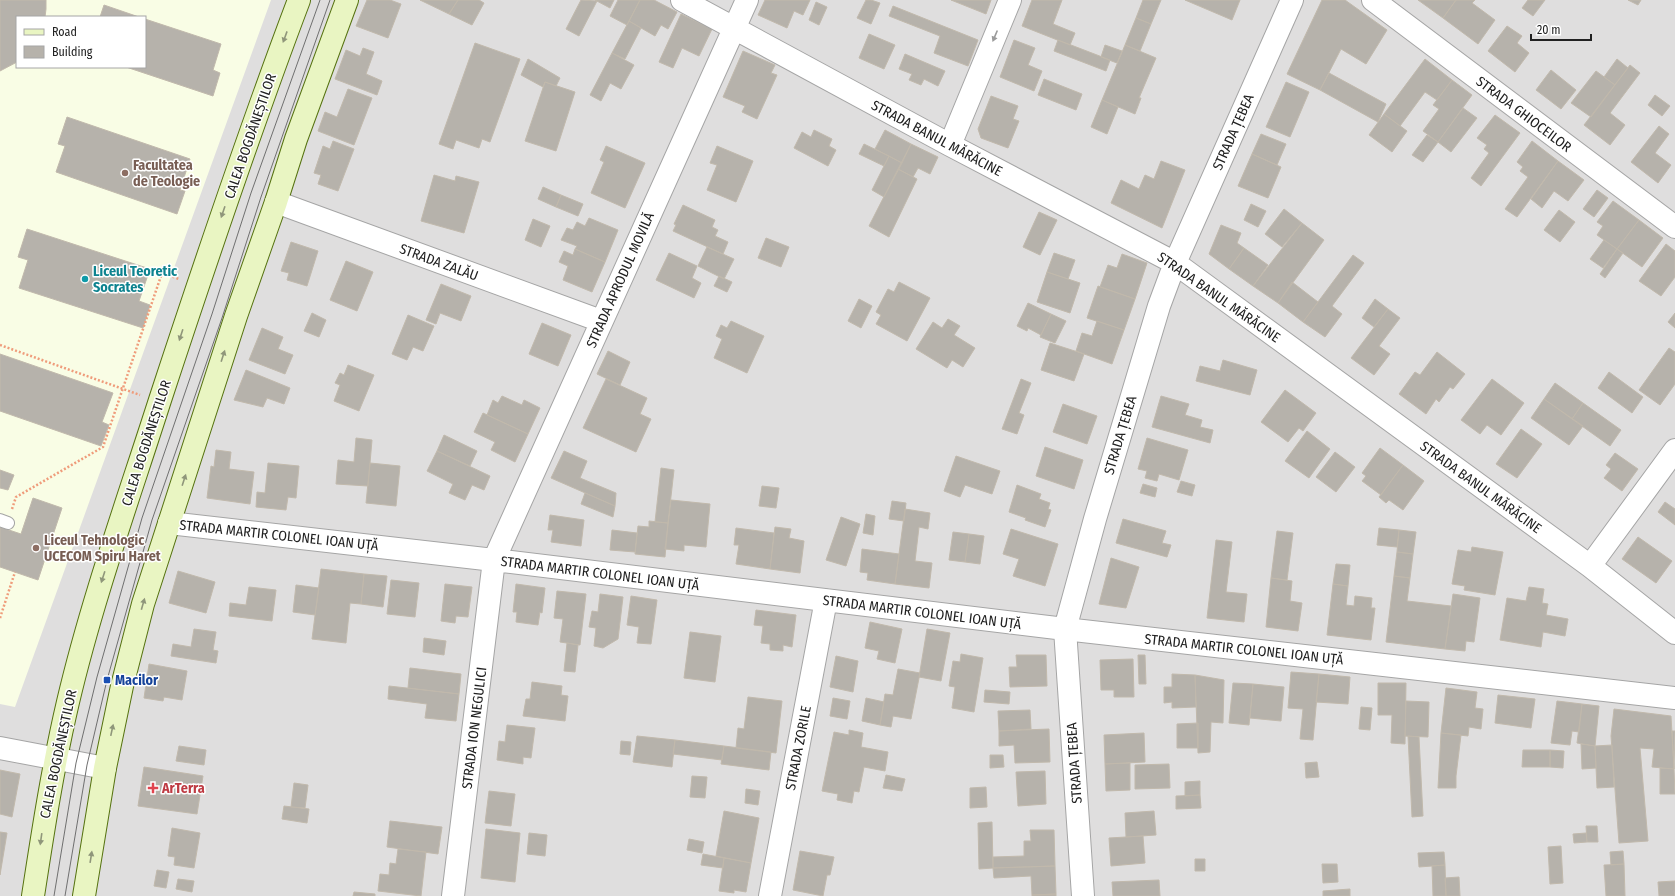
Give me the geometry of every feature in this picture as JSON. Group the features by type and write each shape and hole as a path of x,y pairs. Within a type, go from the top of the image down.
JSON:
{"main road":[{"name":"CALEA BOGDĂNEȘTILOR","path":"33,896 55,760 69,699 101,584 191,304 260,105 299,0"},
{"path":"84,896 105,768 122,686 143,604 236,316 276,202 296,139 347,0"}],"street":[{"name":"STRADA BANUL MĂRĂCINE","path":"682,0 950,145 1175,263 1590,566 1675,633"},
{"name":"STRADA APRODUL MOVILĂ","path":"494,560 747,0"},
{"path":"950,145 1010,0"},
{"name":"STRADA ȚEBEA","path":"1083,896 1065,629 1097,512 1159,306 1175,263 1292,0"},
{"name":"STRADA GHIOCEILOR","path":"1373,0 1675,227"},
{"name":"STRADA ZALĂU","path":"276,202 601,321"},
{"path":"1590,566 1675,450"},
{"name":"STRADA MARTIR COLONEL IOAN UȚĂ","path":"169,523 494,560 1065,629 1675,698"},
{"name":"STRADA ION NEGULICI","path":"453,896 494,560"},
{"name":"STRADA ZORILE","path":"770,896 826,600"},
{"path":"0,748 55,760 105,768"}],"path":[{"path":"4,522 16,497 103,447 162,273 182,280"},
{"path":"0,345 142,396"},
{"path":"0,618 14,572"}],"shaded area":[{"path":"0,0 1675,0 1675,896 0,896"},
{"path":"0,0 271,0 15,707 0,704"}],"building":[{"path":"0,0 46,0 45,16 16,16 16,63 0,71"},
{"path":"367,0 390,0 401,4 388,38 356,26"},
{"path":"420,0 458,0 449,14"},
{"path":"458,0 479,0 484,3 472,25 449,14"},
{"path":"581,0 597,1 579,36 566,29"},
{"path":"595,0 614,0 610,8"},
{"path":"618,0 640,0 627,25 610,16"},
{"path":"640,0 654,0 677,12 668,29 661,25 655,36 629,21"},
{"path":"765,0 810,0 803,15 794,11 787,28 758,15"},
{"path":"866,0 880,3 871,24 857,18"},
{"path":"951,0 991,0 986,14"},
{"path":"1032,0 1062,0 1053,24 1075,33 1070,45 1022,26"},
{"path":"1143,0 1161,0 1151,24 1136,18"},
{"path":"1185,0 1240,0 1232,20"},
{"path":"1322,0 1345,0 1387,30 1366,64 1341,49 1320,90 1287,74"},
{"path":"1418,0 1456,0 1443,18"},
{"path":"1456,0 1475,0 1472,3 1495,20 1478,44 1443,18"},
{"path":"1528,0 1545,0 1533,16 1522,8"},
{"path":"1628,0 1641,0 1638,5"},
{"path":"816,2 827,7 819,25 809,20"},
{"path":"104,5 136,16 100,16"},
{"path":"893,6 978,40 968,66 934,53 940,36 889,16"},
{"path":"681,14 712,29 699,56 682,48 673,68 659,62"},
{"path":"1136,18 1151,24 1140,51 1125,45"},
{"path":"146,19 221,44 213,70 220,73 213,96 129,68 146,68"},
{"path":"629,21 641,28 625,59 612,53"},
{"path":"1507,26 1522,36 1517,43 1529,53 1515,72 1488,51"},
{"path":"869,34 895,45 884,69 859,58"},
{"path":"1014,40 1035,48 1028,65 1042,71 1034,91 1000,77"},
{"path":"1058,40 1110,60 1106,71 1054,51"},
{"path":"475,43 520,59 490,142 482,139 479,148 456,140 453,149 439,144"},
{"path":"1105,45 1122,51 1117,63 1101,57"},
{"path":"1125,45 1156,58 1139,98 1141,98 1135,114 1102,100"},
{"path":"363,48 374,52 366,74 382,81 377,95 335,79 346,50 360,56"},
{"path":"743,51 775,65 771,73 777,75 757,119 742,112 745,106 723,97"},
{"path":"612,53 634,65 621,89 610,83 601,101 590,95"},
{"path":"905,54 945,71 938,86 924,79 921,85 909,80 912,74 899,69"},
{"path":"528,59 560,78 556,86 545,82 543,87 521,75"},
{"path":"1425,59 1452,80 1437,100 1425,92 1400,126 1384,114"},
{"path":"1617,59 1628,68 1615,85 1604,77"},
{"path":"1630,65 1640,73 1610,113 1625,125 1610,145 1584,125"},
{"path":"1551,70 1576,90 1561,109 1536,90"},
{"path":"1596,71 1615,85 1591,117 1571,103"},
{"path":"1329,73 1386,104 1378,122 1320,90"},
{"path":"1044,79 1082,94 1076,110 1038,95"},
{"path":"1452,80 1472,95 1438,142 1423,131 1439,109 1433,105"},
{"path":"545,82 575,92 556,151 525,141"},
{"path":"1286,82 1309,92 1290,137 1266,127"},
{"path":"348,89 372,98 354,145 318,131 325,112 337,117"},
{"path":"1655,95 1670,106 1662,116 1648,105"},
{"path":"991,96 1018,106 1013,119 1019,121 1008,148 981,138 978,129"},
{"path":"1102,100 1118,107 1107,134 1091,127"},
{"path":"1463,108 1477,118 1451,152 1438,142"},
{"path":"1384,114 1407,131 1392,152 1369,135"},
{"path":"1495,115 1520,133 1481,186 1471,178 1489,153 1484,149 1487,145 1477,138"},
{"name":"Facultatea de Teologie","path":"67,117 190,159 180,190 185,191 177,214 56,172 65,146 58,144"},
{"path":"1659,126 1669,134 1655,153 1671,165 1658,183 1631,162"},
{"path":"814,130 832,139 829,146 836,150 828,166 794,148 802,132 811,137"},
{"path":"885,130 911,144 902,163 875,149"},
{"path":"1261,134 1286,144 1277,165 1252,154"},
{"path":"1427,135 1438,142 1423,162 1412,155"},
{"path":"333,141 354,149 338,191 318,184 321,175 314,173 323,146 330,149"},
{"path":"1532,141 1558,161 1517,217 1505,209 1528,177 1520,171 1523,167 1517,162"},
{"path":"864,144 889,156 884,166 859,154"},
{"path":"911,144 938,157 930,174 918,168 913,177 898,169"},
{"path":"606,146 645,163 625,208 591,193 604,162 600,160"},
{"path":"717,146 753,161 736,202 707,190 717,165 710,163"},
{"path":"1252,154 1281,167 1268,198 1238,186"},
{"path":"889,156 902,163 884,197 872,190"},
{"path":"1161,161 1185,170 1162,228 1111,203 1121,180 1139,189 1145,175 1154,179"},
{"path":"1558,161 1584,180 1568,201 1554,191 1542,208 1531,199"},
{"path":"898,169 917,179 889,237 869,226"},
{"path":"434,175 455,181 456,176 479,182 464,233 421,221"},
{"path":"543,187 561,195 556,207 538,199"},
{"path":"1597,190 1608,198 1594,217 1583,209"},
{"path":"561,195 583,204 578,216 556,207"},
{"path":"1613,201 1639,220 1617,249 1597,235 1603,226 1597,222"},
{"path":"1251,204 1266,211 1258,227 1244,220"},
{"path":"683,205 715,220 712,227 718,230 715,236 728,242 723,254 673,231 676,225 674,224"},
{"path":"1284,209 1302,223 1282,247 1265,234"},
{"path":"1559,210 1575,222 1560,242 1544,230"},
{"path":"1039,212 1057,220 1040,255 1023,247"},
{"path":"589,218 618,230 605,262 575,249 577,246 561,240 567,228 573,230 577,222 585,226"},
{"path":"533,219 550,226 541,247 525,240"},
{"path":"1639,220 1663,238 1642,267 1617,249"},
{"path":"1302,223 1324,240 1278,303 1253,286"},
{"path":"1221,225 1241,233 1237,243 1244,248 1229,269 1209,254"},
{"name":"Liceul Teoretic Socrates","path":"27,229 150,269 139,301 150,305 143,328 19,288 28,260 18,257"},
{"path":"766,238 789,247 781,267 758,258"},
{"path":"1604,240 1617,249 1603,268 1590,259"},
{"path":"291,242 318,251 307,286 287,280 289,273 281,271"},
{"path":"1666,244 1675,251 1675,277 1661,296 1639,281"},
{"path":"707,247 734,259 724,279 698,266"},
{"path":"1244,248 1268,265 1253,286 1229,269"},
{"path":"575,249 605,262 592,292 563,280 568,266 559,262 564,251 573,255"},
{"path":"1617,249 1623,253 1605,278 1600,274"},
{"path":"669,253 697,266 692,278 701,283 694,298 656,280"},
{"path":"1054,253 1075,260 1068,279 1047,272"},
{"path":"1122,254 1147,263 1135,299 1100,287 1108,265 1117,268"},
{"path":"1353,255 1364,263 1332,306 1342,314 1325,337 1303,322"},
{"path":"346,261 373,272 357,311 330,300"},
{"path":"1047,272 1080,283 1070,313 1037,302"},
{"path":"719,276 732,282 727,292 714,286"},
{"path":"899,282 930,298 907,341 876,324 881,315 876,312 888,289 894,292"},
{"path":"1292,282 1318,302 1303,322 1278,303"},
{"path":"441,284 471,296 461,321 440,313 436,324 426,320"},
{"path":"1098,286 1135,299 1124,330 1087,318"},
{"path":"859,299 872,306 861,328 848,321"},
{"path":"1375,299 1388,309 1374,327 1362,318"},
{"path":"1028,303 1051,314 1041,335 1028,328 1027,331 1017,326"},
{"path":"1388,309 1400,318 1379,346 1390,354 1374,375 1351,358"},
{"path":"312,313 326,320 319,337 304,331"},
{"path":"1675,313 1675,328 1668,322"},
{"path":"1051,314 1066,321 1055,343 1040,337"},
{"path":"408,315 434,326 423,351 413,347 407,360 392,354"},
{"path":"948,319 960,326 954,335 975,348 963,367 952,360 947,368 916,349 933,322 942,328"},
{"path":"731,321 764,336 747,373 714,358 722,339 716,336 721,325 727,328"},
{"path":"1097,321 1124,330 1112,364 1076,351 1082,333 1092,336"},
{"path":"542,323 571,335 558,366 529,354"},
{"path":"262,328 283,337 278,349 293,355 285,374 249,360"},
{"path":"1050,343 1084,354 1074,381 1041,370"},
{"path":"1669,348 1675,352 1675,384 1660,405 1639,390"},
{"path":"608,351 630,362 620,385 597,374"},
{"path":"1437,352 1465,374 1453,389 1450,387 1439,402 1436,399 1426,414 1399,394 1415,372 1420,375"},
{"path":"0,354 113,393 102,422 109,425 101,446 0,411"},
{"path":"1223,360 1257,370 1250,395 1196,381 1200,366 1220,371"},
{"path":"348,365 374,375 359,411 334,401 340,385 335,383 340,373 344,375"},
{"path":"246,370 290,388 284,404 267,398 263,407 234,400"},
{"path":"1609,372 1643,397 1632,413 1598,388"},
{"path":"606,379 647,398 640,414 651,419 636,452 583,428"},
{"path":"1021,379 1031,383 1019,413 1024,415 1017,434 1002,429"},
{"path":"1492,379 1524,403 1501,435 1487,425 1480,434 1461,420"},
{"path":"1555,383 1583,403 1572,419 1544,399"},
{"path":"1285,390 1316,413 1303,431 1299,428 1288,442 1261,422"},
{"path":"502,396 522,405 524,400 540,408 528,434 487,415 493,400 498,403"},
{"path":"1161,396 1189,404 1185,415 1202,420 1200,427 1213,430 1210,443 1152,427"},
{"path":"1544,399 1583,426 1569,445 1531,418"},
{"path":"1583,403 1621,430 1610,446 1572,419"},
{"path":"1063,404 1097,416 1087,444 1053,432"},
{"path":"483,413 528,434 515,462 491,450 495,442 474,432"},
{"path":"1521,429 1542,444 1517,478 1496,464"},
{"path":"1307,431 1330,449 1309,478 1285,461"},
{"path":"444,435 477,451 470,466 437,451"},
{"path":"356,438 372,440 368,486 336,484 338,460 354,462"},
{"path":"1147,438 1188,450 1179,480 1159,474 1157,481 1145,478 1147,471 1138,469"},
{"path":"1045,447 1083,460 1074,489 1036,476"},
{"path":"1380,448 1403,465 1381,495 1362,481 1366,476 1362,473"},
{"path":"216,450 231,452 229,469 254,472 250,504 207,498 211,466 214,467"},
{"path":"437,451 490,476 484,490 472,485 465,500 449,493 453,484 427,471"},
{"path":"564,451 587,461 580,478 616,493 615,506 551,478"},
{"path":"1335,452 1355,467 1336,492 1316,477"},
{"path":"1615,453 1638,469 1622,491 1604,478 1611,469 1606,465"},
{"path":"956,456 1000,471 992,494 965,485 960,497 944,491"},
{"path":"268,463 299,466 296,498 288,497 286,510 256,507 257,492 265,493"},
{"path":"370,463 400,466 396,506 366,503"},
{"path":"1403,465 1424,481 1403,510 1389,500 1386,503 1379,497"},
{"path":"661,468 674,470 668,523 655,522"},
{"path":"0,470 14,475 8,490 0,488"},
{"path":"1181,481 1195,485 1192,496 1177,492"},
{"path":"1143,484 1157,488 1155,497 1140,493"},
{"path":"1017,485 1041,494 1039,499 1050,503 1048,509 1051,510 1045,527 1025,520 1026,518 1009,512"},
{"path":"762,486 779,488 776,508 759,506"},
{"path":"585,493 615,506 613,517 581,504"},
{"path":"33,498 62,508 38,580 0,567 0,527 21,534"},
{"path":"671,500 710,504 706,547 684,545 684,551 665,549"},
{"path":"892,501 906,503 904,521 889,519"},
{"path":"1665,502 1675,509 1675,525 1658,512"},
{"path":"905,509 930,513 928,529 919,527 915,561 932,563 929,588 895,584"},
{"path":"866,514 875,516 873,535 863,533"},
{"path":"550,515 584,520 581,546 551,542 553,530 548,530"},
{"path":"841,517 860,524 846,566 826,560"},
{"path":"1123,519 1166,531 1162,543 1171,545 1167,557 1116,543"},
{"path":"649,521 668,523 665,557 635,554 638,526 649,527"},
{"path":"775,527 791,529 789,538 804,541 800,573 770,569"},
{"path":"736,528 774,533 770,569 736,564 739,545 734,545"},
{"path":"1379,528 1399,530 1397,547 1377,545"},
{"path":"1011,529 1058,544 1045,586 1013,576 1019,559 1003,554"},
{"path":"612,530 637,533 635,552 610,550"},
{"path":"1399,530 1416,532 1413,554 1397,552"},
{"path":"1277,531 1293,533 1287,580 1271,578"},
{"path":"953,532 969,534 965,562 949,560"},
{"path":"969,534 984,536 980,564 965,562"},
{"path":"1638,537 1672,561 1656,583 1622,559"},
{"path":"1216,540 1232,542 1226,592 1247,594 1244,622 1207,618"},
{"path":"1472,547 1503,552 1495,595 1464,590 1465,586 1452,584 1458,550 1471,552"},
{"path":"862,549 899,554 895,584 867,580 868,573 860,572"},
{"path":"1397,552 1413,554 1410,578 1394,576"},
{"path":"1111,558 1139,567 1126,608 1099,604"},
{"path":"1336,564 1350,565 1348,586 1333,584"},
{"path":"321,569 364,574 361,604 350,603 346,643 312,639"},
{"path":"178,571 215,582 206,613 169,603"},
{"path":"364,574 387,576 383,607 361,604"},
{"path":"1394,576 1410,578 1407,601 1451,606 1445,649 1386,642"},
{"path":"1271,578 1292,581 1290,601 1302,603 1298,631 1266,627"},
{"path":"391,580 419,583 415,617 387,614"},
{"path":"445,584 472,587 468,617 456,616 455,623 441,621"},
{"path":"516,584 545,588 542,613 540,612 538,625 516,622 517,612 513,612"},
{"path":"1333,584 1348,586 1346,605 1354,606 1355,596 1372,598 1371,608 1375,608 1371,640 1327,635"},
{"path":"296,585 319,588 315,615 293,612"},
{"path":"249,587 276,590 272,621 229,616 230,603 246,605"},
{"path":"1529,587 1544,589 1542,603 1548,604 1546,615 1568,619 1565,636 1543,632 1541,647 1500,640 1507,598 1526,601"},
{"path":"557,591 586,594 580,645 560,642 563,619 554,618"},
{"path":"600,594 623,597 618,639 603,648 594,646 596,628 589,627 592,611 598,612"},
{"path":"1453,594 1480,598 1474,642 1466,641 1465,651 1445,649"},
{"path":"631,596 657,600 651,644 637,643 639,627 627,625"},
{"path":"756,610 796,615 792,647 783,645 783,651 770,650 770,644 761,643 763,626 754,625"},
{"path":"870,622 902,629 895,663 877,659 879,651 865,648"},
{"path":"194,629 216,632 213,650 218,651 216,663 171,656 173,644 191,647"},
{"path":"927,629 950,633 941,681 919,677"},
{"path":"690,632 721,636 715,682 684,678"},
{"path":"424,638 446,641 444,655 423,652"},
{"path":"567,643 578,645 575,672 564,671"},
{"path":"961,654 983,658 974,712 952,708 955,687 949,686 953,661 960,662"},
{"path":"1016,655 1046,655 1047,686 1010,687 1009,667 1017,667"},
{"path":"1138,655 1145,655 1146,684 1139,684"},
{"path":"836,656 858,661 853,692 830,687"},
{"path":"1133,659 1134,697 1114,697 1114,690 1101,690 1100,660"},
{"path":"149,664 187,671 182,700 164,697 163,701 144,698"},
{"path":"410,668 461,674 459,694 408,688"},
{"path":"898,669 920,673 911,719 893,716 891,727 880,725 885,694 893,695"},
{"path":"1291,672 1319,674 1313,740 1300,739 1303,709 1288,708"},
{"path":"1172,674 1195,675 1196,707 1172,708 1172,702 1164,703 1164,687 1172,687"},
{"path":"1319,674 1350,677 1348,704 1316,702"},
{"path":"1195,675 1224,680 1223,723 1211,722 1210,752 1198,753"},
{"path":"532,682 562,686 561,695 568,696 565,721 523,716 526,699 530,699"},
{"path":"1233,683 1253,684 1249,725 1229,723"},
{"path":"1378,683 1406,683 1405,744 1391,743 1392,715 1378,715"},
{"path":"1253,684 1284,687 1281,721 1250,718"},
{"path":"389,686 459,694 456,721 425,718 427,704 388,699"},
{"path":"1446,688 1477,692 1475,708 1483,709 1481,729 1469,727 1468,736 1441,733"},
{"path":"985,690 1010,692 1009,704 984,702"},
{"path":"1498,695 1535,699 1531,728 1495,723"},
{"path":"748,697 782,701 776,753 736,748 738,728 744,729"},
{"path":"833,698 850,701 847,719 830,716"},
{"path":"866,698 884,702 880,725 862,721"},
{"path":"1406,701 1429,702 1428,737 1405,736"},
{"path":"1557,701 1582,704 1579,732 1572,731 1570,745 1551,743"},
{"path":"1582,704 1599,706 1595,746 1577,743"},
{"path":"1361,707 1372,708 1370,730 1359,729"},
{"path":"1614,709 1671,716 1674,769 1652,767 1654,749 1640,748 1648,841 1619,843 1611,736"},
{"path":"1030,710 1031,729 999,731 998,711"},
{"path":"1198,723 1198,748 1177,748 1177,724"},
{"path":"507,725 535,728 531,758 523,757 523,764 497,760 499,741 505,742"},
{"path":"1049,729 1050,762 1015,763 1014,745 999,746 999,731"},
{"path":"849,730 863,733 861,747 888,752 885,771 864,767 859,792 854,791 852,803 837,800 838,794 822,791 834,732 849,735"},
{"path":"1672,731 1675,731 1674,769"},
{"path":"1144,733 1145,762 1105,764 1104,735"},
{"path":"1441,733 1461,735 1456,788 1438,788"},
{"path":"637,736 675,740 672,767 633,762"},
{"path":"1408,736 1419,737 1423,816 1412,817"},
{"path":"675,740 724,746 722,760 673,754"},
{"path":"621,741 631,742 630,755 620,754"},
{"path":"1581,744 1595,746 1596,768 1582,769"},
{"path":"1612,745 1614,787 1597,788 1595,746"},
{"path":"179,746 206,750 204,765 176,761"},
{"path":"724,746 771,752 769,770 721,764"},
{"path":"1523,750 1550,750 1550,767 1522,767"},
{"path":"1550,750 1564,751 1563,768 1550,767"},
{"path":"990,755 1003,755 1004,767 990,768"},
{"path":"1317,762 1319,777 1306,778 1305,763"},
{"path":"1130,763 1130,790 1106,791 1105,764"},
{"path":"1169,764 1170,788 1135,789 1135,765"},
{"path":"144,767 203,776 197,814 138,806"},
{"path":"1660,768 1674,769 1675,794 1660,794"},
{"path":"0,770 20,774 12,817 0,814"},
{"path":"1045,771 1046,804 1018,806 1016,772"},
{"path":"886,775 905,779 902,791 883,788"},
{"path":"692,776 707,777 705,798 690,797"},
{"path":"1200,781 1200,795 1185,796 1185,782"},
{"path":"294,783 308,785 305,808 291,807"},
{"path":"986,787 987,807 970,808 970,788"},
{"path":"746,789 760,791 758,805 745,803"},
{"path":"489,791 515,794 511,826 485,823"},
{"path":"1200,795 1201,808 1176,809 1176,796"},
{"path":"284,806 309,809 307,823 282,819"},
{"path":"724,811 759,818 751,863 716,856"},
{"path":"1154,811 1156,835 1126,837 1125,813"},
{"path":"390,821 442,827 438,854 387,847"},
{"path":"992,822 993,868 979,869 978,823"},
{"path":"1586,826 1597,826 1598,842 1587,842"},
{"path":"172,828 200,833 194,868 174,865 175,857 168,856"},
{"path":"486,829 520,833 515,882 481,878"},
{"path":"1030,830 1054,830 1055,866 993,868 993,857 1024,856 1024,841 1031,841"},
{"path":"0,832 7,833 0,875"},
{"path":"529,833 547,835 545,856 527,854"},
{"path":"1586,833 1587,842 1574,843 1573,834"},
{"path":"1143,836 1145,863 1111,866 1109,838"},
{"path":"689,839 704,842 702,853 687,850"},
{"path":"1561,846 1563,883 1550,884 1548,847"},
{"path":"398,849 426,852 421,896 378,891 380,874 389,875 390,863 396,864"},
{"path":"800,851 834,857 830,875 827,875 823,896 793,890"},
{"path":"1623,851 1624,864 1611,865 1610,852"},
{"path":"1444,852 1445,865 1419,867 1418,853"},
{"path":"703,854 724,858 723,868 701,865"},
{"path":"724,858 751,863 746,892 734,890 734,893 719,891"},
{"path":"1195,859 1205,859 1205,871 1195,871"},
{"path":"1322,864 1337,864 1338,882 1323,883"},
{"path":"1624,864 1625,896 1606,896 1604,865"},
{"path":"1445,865 1446,896 1433,896 1432,866"},
{"path":"1055,866 1056,894 1032,895 1031,876 994,878 993,868"},
{"path":"157,870 169,872 166,888 154,886"},
{"path":"1459,877 1460,896 1446,896 1445,878"},
{"path":"178,879 194,881 192,892 176,889"},
{"path":"1159,880 1160,896 1113,896 1112,882"},
{"path":"1675,881 1675,896 1659,896 1658,882"},
{"path":"1350,889 1350,896 1323,896 1323,891"},
{"path":"354,892 375,894 375,896 353,896"},
{"path":"1056,894 1056,896 1032,896 1032,895"}],"tram line":[{"path":"54,896 76,763 97,677 142,518 212,314 251,193 320,0"},
{"path":"65,896 87,765 107,680 152,520 222,318 261,197 330,0"}],"place":[{"name":"Facultatea de Teologie","path":"125,173"},
{"name":"Liceul Teoretic Socrates","path":"85,279"},
{"name":"Liceul Tehnologic UCECOM Spiru Haret","path":"36,548"},
{"name":"Macilor","path":"107,680"},
{"name":"ArTerra","path":"153,788"}]}
